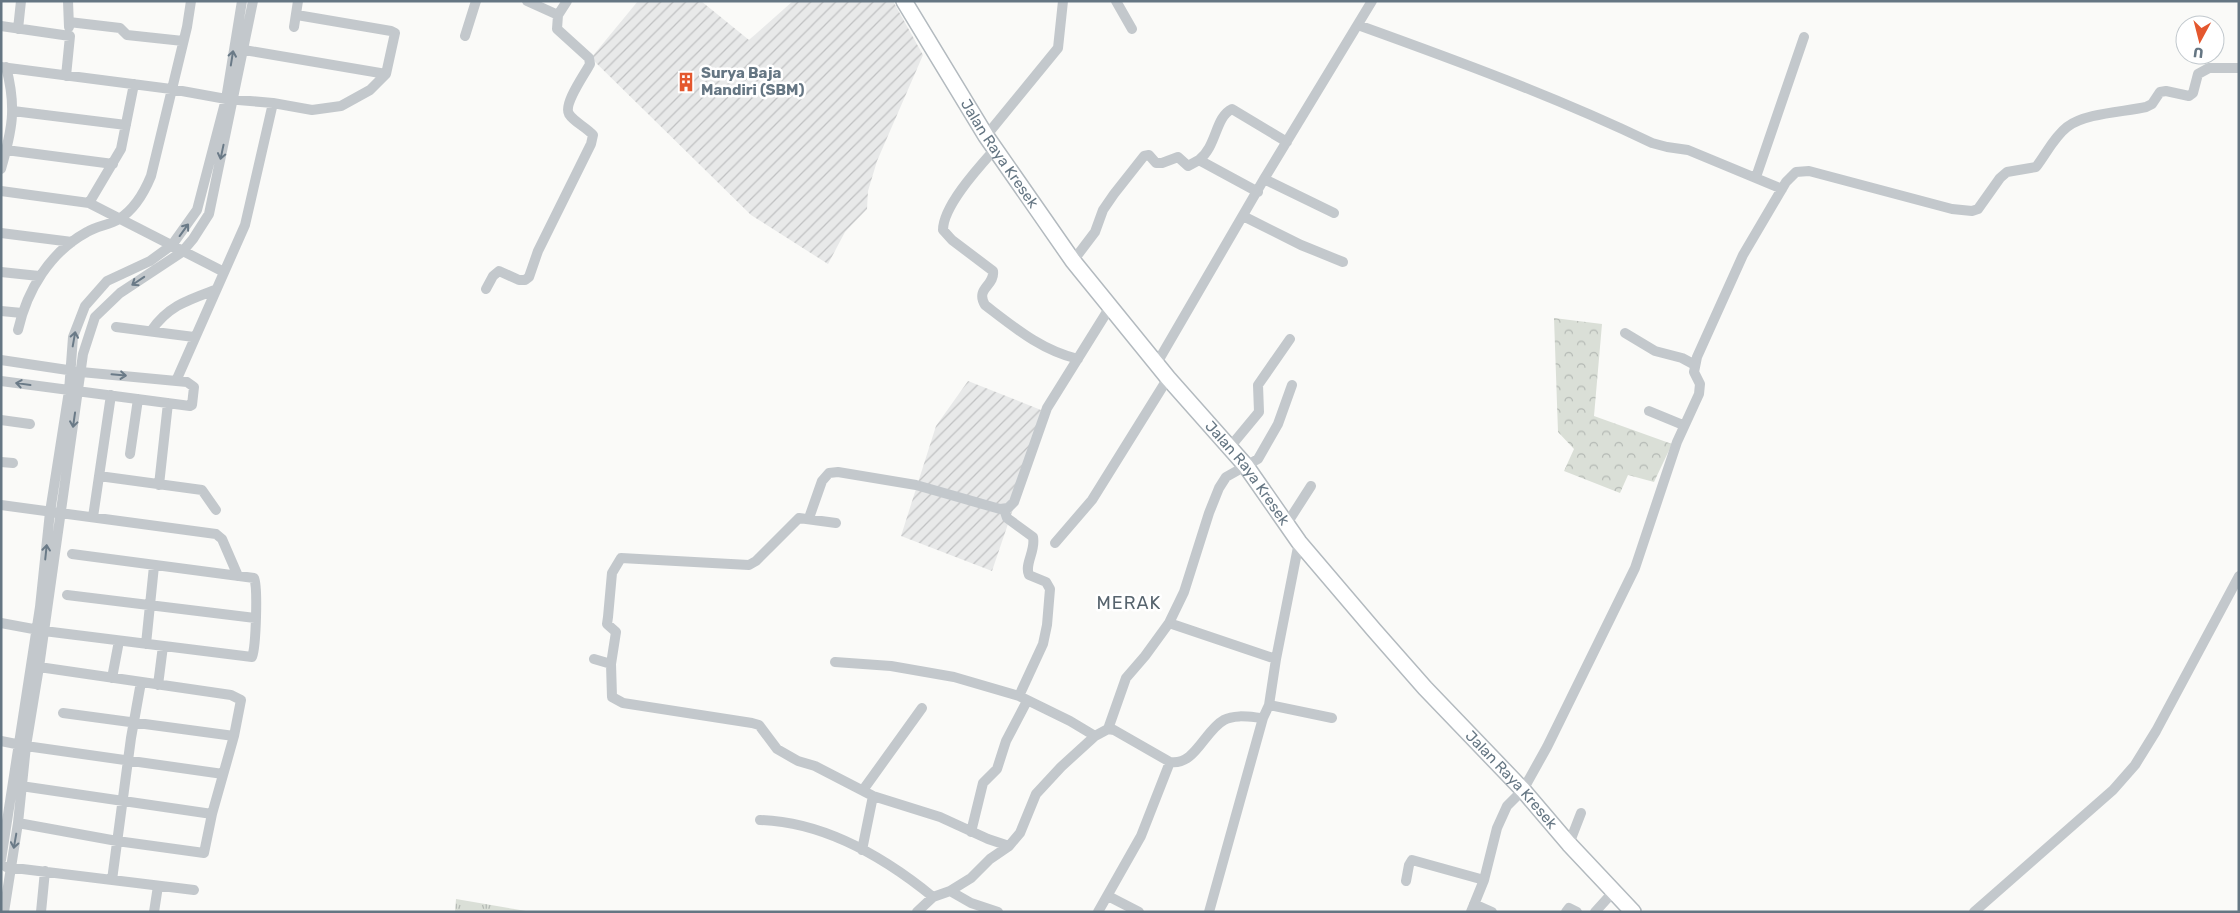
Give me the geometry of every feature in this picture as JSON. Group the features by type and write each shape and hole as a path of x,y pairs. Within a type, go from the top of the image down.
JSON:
{"main road":[{"name":"Jalan Raya Kresek","path":"904,1 986,136 1073,261 1168,378 1246,466 1299,542 1425,688 1523,790 1569,844 1633,912"}],"street":[{"path":"18,29 21,1"},
{"path":"66,76 70,36 68,1"},
{"path":"18,330 22,313 39,276 63,249 87,232 120,219 143,196 151,176 191,1"},
{"path":"76,371 95,317 120,293 182,252 193,240 209,214 230,99 242,1"},
{"path":"1,860 22,746 40,631 76,371 73,337 85,306 107,281 150,261 172,245 197,210 244,50 253,1"},
{"path":"294,27 298,1"},
{"path":"465,36 476,1"},
{"path":"527,1 558,15"},
{"path":"486,289 492,276 499,271 519,280 525,280 529,277 538,251 591,144 593,135 569,115 567,110 568,102 590,64 589,58 558,33 558,15 567,1"},
{"path":"986,136 1058,48 1063,1"},
{"path":"1116,1 1132,29"},
{"path":"1157,363 1264,179 1372,1"},
{"path":"1,170 12,128 13,92 4,67 171,89 230,99 273,103 312,110 341,106 370,90 386,74 394,33 391,30 297,15"},
{"path":"69,22 120,28 127,35 183,42"},
{"path":"1358,25 1494,74 1561,101 1652,143 1688,150 1782,189"},
{"path":"1,26 70,36"},
{"path":"1756,177 1804,37"},
{"path":"244,50 386,74"},
{"path":"1492,912 1473,908 1484,880 1497,828 1507,806 1523,790 1547,747 1635,568 1683,425 1699,394 1700,384 1694,372 1695,365 1743,256 1782,189 1796,172 1809,171 1952,209 1972,210 1978,208 2006,172 2036,167 2056,139 2074,123 2095,116 2146,107 2152,104 2160,92 2166,91 2189,96 2193,93 2198,74 2202,70 2208,68 2239,68"},
{"path":"89,203 121,149 134,84"},
{"path":"176,381 245,225 273,103"},
{"path":"1073,261 1094,232 1103,210 1144,156 1149,155 1156,163 1162,164 1178,158 1188,166 1205,155 1215,138 1217,128 1226,113 1232,109 1286,142"},
{"path":"12,111 126,125"},
{"path":"995,149 973,173 957,197 943,223 943,230 952,240 993,271 993,277 982,292 982,299 986,305 1035,342 1054,352 1078,359"},
{"path":"6,150 113,164"},
{"path":"1199,160 1258,192"},
{"path":"1264,179 1334,213"},
{"path":"1,191 89,203 224,272"},
{"path":"1243,216 1343,262"},
{"path":"1,233 72,242"},
{"path":"1,272 39,276"},
{"path":"151,331 161,316 186,301 215,290"},
{"path":"1004,509 1014,502 1048,408 1110,307"},
{"path":"1,310 22,313"},
{"path":"116,327 194,337"},
{"path":"1625,333 1655,351 1682,358 1695,365"},
{"path":"1230,447 1257,417 1260,406 1258,385 1290,339"},
{"path":"1,360 76,371 191,383 194,387 192,405 73,392 1,381"},
{"path":"1055,543 1092,500 1168,378"},
{"path":"1108,729 1126,678 1145,656 1169,622 1184,592 1209,513 1219,488 1226,477 1258,459 1282,414 1292,385"},
{"path":"93,517 111,396"},
{"path":"130,454 138,399"},
{"path":"159,485 168,403"},
{"path":"1649,411 1683,425"},
{"path":"1,420 30,424"},
{"path":"1,462 13,463"},
{"path":"809,518 822,482 829,473 838,472 916,485 1004,509"},
{"path":"99,476 202,490 216,510"},
{"path":"1286,525 1311,486"},
{"path":"2,507 55,512 216,534 222,539 238,576"},
{"path":"971,832 983,783 997,769 1044,638 1050,589 1046,582 1029,575 1028,567 1034,550 1033,537 1007,518 1004,509"},
{"path":"836,523 809,518 794,520 756,561 749,565 621,558 612,573 607,624 616,632 611,664 612,696 617,700 687,714 759,725 777,749 873,796 940,817 971,832 1008,846"},
{"path":"1208,912 1263,718 1269,705 1299,542"},
{"path":"1,623 40,631 250,658 254,651 256,580 251,577 72,554"},
{"path":"146,644 154,566"},
{"path":"1974,912 2113,790 2136,765 2239,576"},
{"path":"66,595 256,618"},
{"path":"1169,622 1276,660"},
{"path":"4,912 6,867 18,823 22,746 39,667 40,631"},
{"path":"112,678 118,641"},
{"path":"158,685 163,646"},
{"path":"594,659 611,664"},
{"path":"835,662 891,666 954,677 1023,698 1070,721 1094,736"},
{"path":"18,823 117,841 204,853 212,814 234,736 241,700 238,697 39,667"},
{"path":"112,880 141,682"},
{"path":"1269,705 1332,718"},
{"path":"863,790 922,708"},
{"path":"63,713 234,736"},
{"path":"917,912 933,896 950,891 970,878 990,858 1008,846 1020,832 1036,794 1094,736 1108,729 1114,730 1170,762 1178,763 1189,758 1213,728 1224,720 1234,717 1263,718"},
{"path":"1,741 22,746 128,762 224,774"},
{"path":"1098,912 1141,836 1170,762"},
{"path":"21,786 212,814"},
{"path":"862,850 873,796"},
{"path":"1569,844 1580,813"},
{"path":"760,820 800,824 862,850 912,879 933,896"},
{"path":"1406,881 1409,865 1412,860 1484,880"},
{"path":"6,867 194,890"},
{"path":"41,912 45,871"},
{"path":"154,912 158,886"},
{"path":"950,891 971,903 998,912"},
{"path":"1595,912 1614,892"},
{"path":"1108,896 1139,912"},
{"path":"1566,912 1568,908 1577,912"}],"shaded area":[{"path":"638,1 701,1 749,40 793,1 893,1 923,55 877,161 868,191 867,209 845,232 828,264 751,215 591,58"},
{"path":"968,381 1046,412 992,571 901,536 936,426"}],"green space":[{"path":"1554,318 1602,324 1594,416 1672,444 1654,482 1628,475 1620,493 1564,471 1574,449 1558,432"},
{"path":"456,899 532,912 455,912"}],"place":[{"name":"Surya Baja Mandiri (SBM)","path":"686,82"}],"district":[{"name":"MERAK","path":"1129,603"}]}
